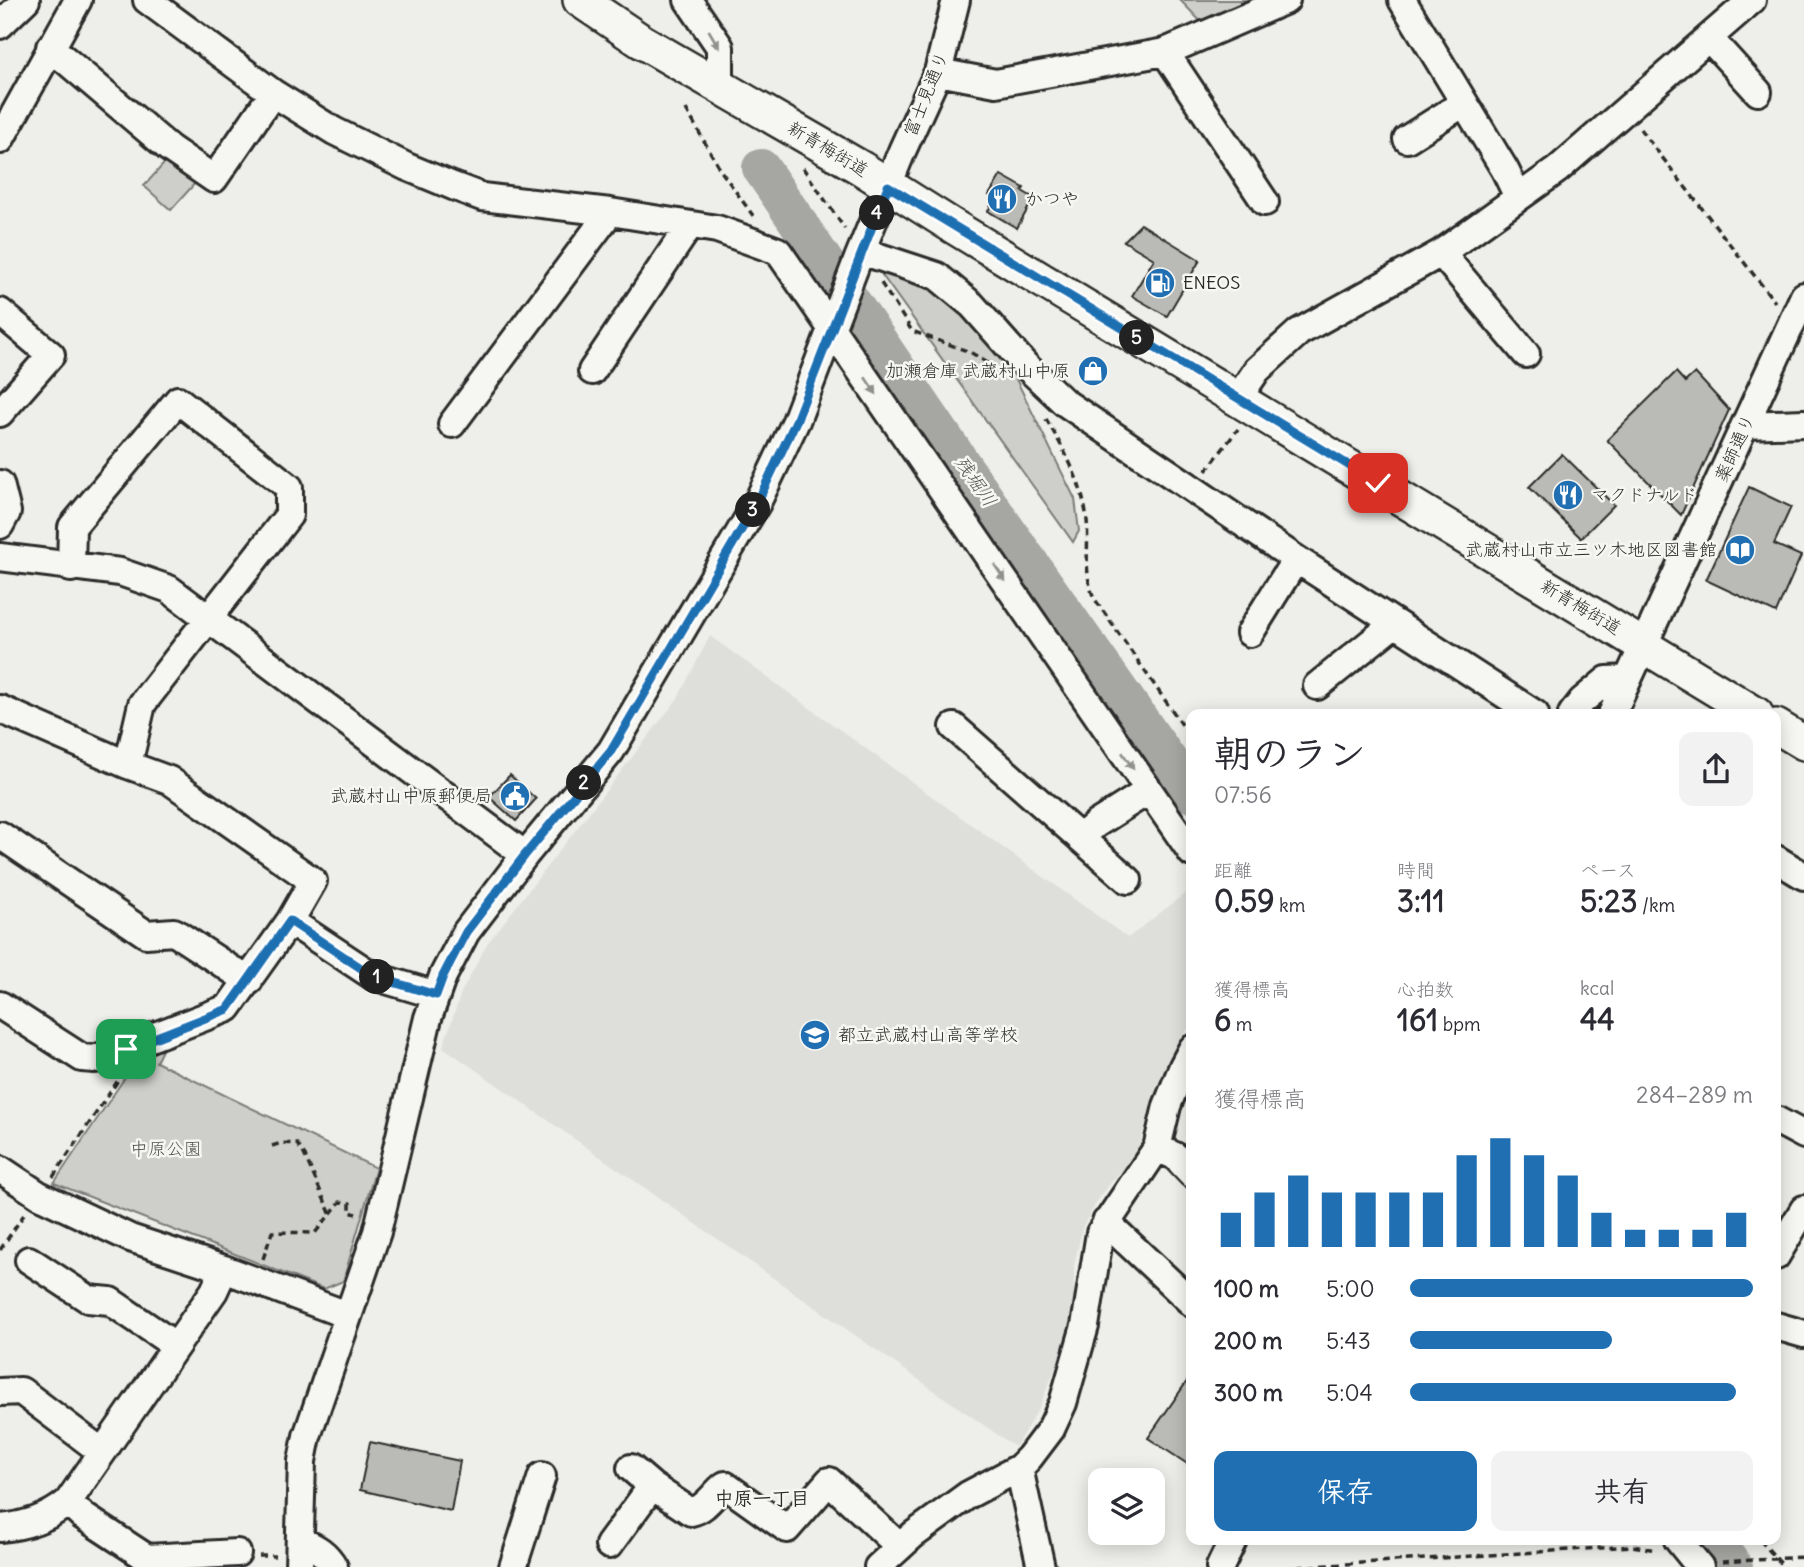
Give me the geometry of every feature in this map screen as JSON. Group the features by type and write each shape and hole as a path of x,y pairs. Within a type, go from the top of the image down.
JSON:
{"main road":[{"name":"新青梅街道","path":"580,0 641,41 888,186 1748,709"},
{"path":"1781,729 1804,743"}],"street":[{"path":"0,25 26,0"},
{"path":"0,140 78,0"},
{"path":"147,0 273,93 334,131 407,167 482,197 610,212 717,229 778,251 834,326 1186,845"},
{"path":"688,0 720,47 720,85"},
{"name":"富士見通り","path":"299,1567 302,1461 307,1436 377,1232 428,1018 443,976 466,932 611,751 750,515 796,421 888,186 938,72 956,0"},
{"path":"938,72 996,83 1165,52 1286,0"},
{"path":"1402,0 1518,197"},
{"path":"1246,403 1257,370 1299,332 1441,253 1557,170 1752,0"},
{"path":"1709,38 1758,92"},
{"path":"50,47 169,148 214,179 273,93"},
{"path":"1165,52 1265,202"},
{"path":"1407,139 1464,103"},
{"path":"452,424 610,212"},
{"path":"592,371 691,225"},
{"path":"1441,253 1526,354"},
{"path":"862,255 943,280 972,305 1064,402 1394,624 1527,709"},
{"name":"薬師通り","path":"1614,709 1804,296"},
{"path":"0,312 51,355 0,413"},
{"path":"71,568 72,527 178,400 289,487 289,515 142,704 128,765"},
{"path":"1745,425 1804,423"},
{"path":"0,484 7,512 0,524"},
{"path":"0,557 71,568 120,572 169,589 525,855"},
{"path":"1250,633 1296,559"},
{"path":"1317,686 1394,624"},
{"path":"1576,709 1607,680 1628,679"},
{"path":"0,709 169,780 313,881 290,921 228,1009 126,1049 88,1060 0,1004"},
{"path":"954,727 1128,880"},
{"path":"1080,838 1096,824 1148,791"},
{"path":"0,835 146,934 174,932 249,981"},
{"path":"1781,862 1804,876"},
{"path":"290,921 373,976 436,995"},
{"path":"878,1567 913,1535 968,1494 1019,1468 1043,1440 1063,1403 1089,1309 1097,1243 1106,1222 1157,1148 1167,1106 1186,1060"},
{"path":"1157,1148 1175,1156 1186,1168"},
{"path":"0,1169 39,1195 130,1238 224,1269 347,1315"},
{"path":"1781,1248 1804,1209"},
{"path":"1106,1222 1186,1297"},
{"path":"29,1260 88,1299 110,1301 176,1346"},
{"path":"0,1528 16,1527 46,1516 68,1502 214,1292 224,1269"},
{"path":"1781,1327 1804,1334"},
{"path":"0,1392 21,1391 102,1452"},
{"path":"631,1468 691,1512 696,1512 725,1485 787,1529 829,1481 900,1547"},
{"path":"1019,1468 1041,1567"},
{"path":"513,1567 542,1476"},
{"path":"609,1545 652,1486"},
{"path":"68,1502 83,1516 147,1558 237,1553"},
{"path":"301,1541 316,1547 327,1556 334,1567"},
{"path":"1220,1567 1231,1545"},
{"path":"1673,1547 1709,1565"}],"path":[{"path":"686,109 721,171 778,251"},
{"path":"1625,111 1791,323"},
{"path":"803,168 912,331 970,352 996,368"},
{"path":"1192,489 1246,403"},
{"path":"1040,409 1065,453 1086,509 1087,582 1094,598 1186,730"},
{"path":"48,1184 131,1063"},
{"path":"272,1146 282,1143 297,1144 331,1215"},
{"path":"262,1264 272,1231 315,1233 340,1202 350,1203 350,1212 363,1217"},
{"path":"0,1250 30,1205"},
{"path":"1764,1545 1784,1567"},
{"path":"1298,1567 1632,1546 1673,1547"},
{"path":"1709,1565 1804,1557"}],"shaded area":[{"name":"都立武蔵村山高等学校","path":"710,636 1128,938 1186,893 1186,1031 1172,1051 1155,1091 1137,1153 1102,1193 1083,1226 1074,1265 1074,1310 1059,1360 1038,1410 1015,1447 443,1047 461,993 487,944 678,698"}],"green space":[{"path":"1180,0 1269,0 1207,28"},
{"path":"170,157 197,181 171,210 144,186"},
{"path":"884,270 937,290 987,338 1013,373 1075,499 1079,531 1073,542 882,275"},
{"name":"中原公園","path":"164,1046 156,1062 376,1168 343,1281 324,1289 54,1183 140,1055"}],"building":[{"path":"1001,175 1024,188 1022,191 1034,198 1017,228 988,211 995,198 989,195"},
{"path":"1141,224 1200,260 1167,316 1132,296 1154,259 1124,241"},
{"path":"1676,372 1685,382 1695,373 1729,410 1681,515 1607,440"},
{"path":"1562,454 1614,505 1581,538 1529,487"},
{"path":"1749,487 1791,507 1774,544 1801,556 1776,613 1706,580"},
{"path":"510,775 536,799 516,821 489,797"},
{"path":"1186,1383 1186,1463 1148,1438"},
{"path":"370,1442 460,1461 451,1511 360,1490"}],"waterway":[{"name":"残堀川","path":"761,168 1001,522 1186,785"},
{"name":"残堀川","path":"1718,1545 1734,1567"}],"place":[{"name":"かつや","path":"1002,199"},
{"name":"ENEOS","path":"1160,283"},
{"name":"加瀬倉庫 武蔵村山中原","path":"1093,371"},
{"name":"マクドナルド","path":"1568,495"},
{"name":"武蔵村山市立三ツ木地区図書館","path":"1740,550"},
{"name":"武蔵村山中原郵便局","path":"515,796"},
{"name":"都立武蔵村山高等学校","path":"815,1035"}],"district":[{"name":"中原一丁目","path":"762,1498"}],"route":[{"path":"126,1049 228,1009 290,921 373,976 436,995 466,932 611,751 757,503 796,421 888,186 1378,483"}]}
